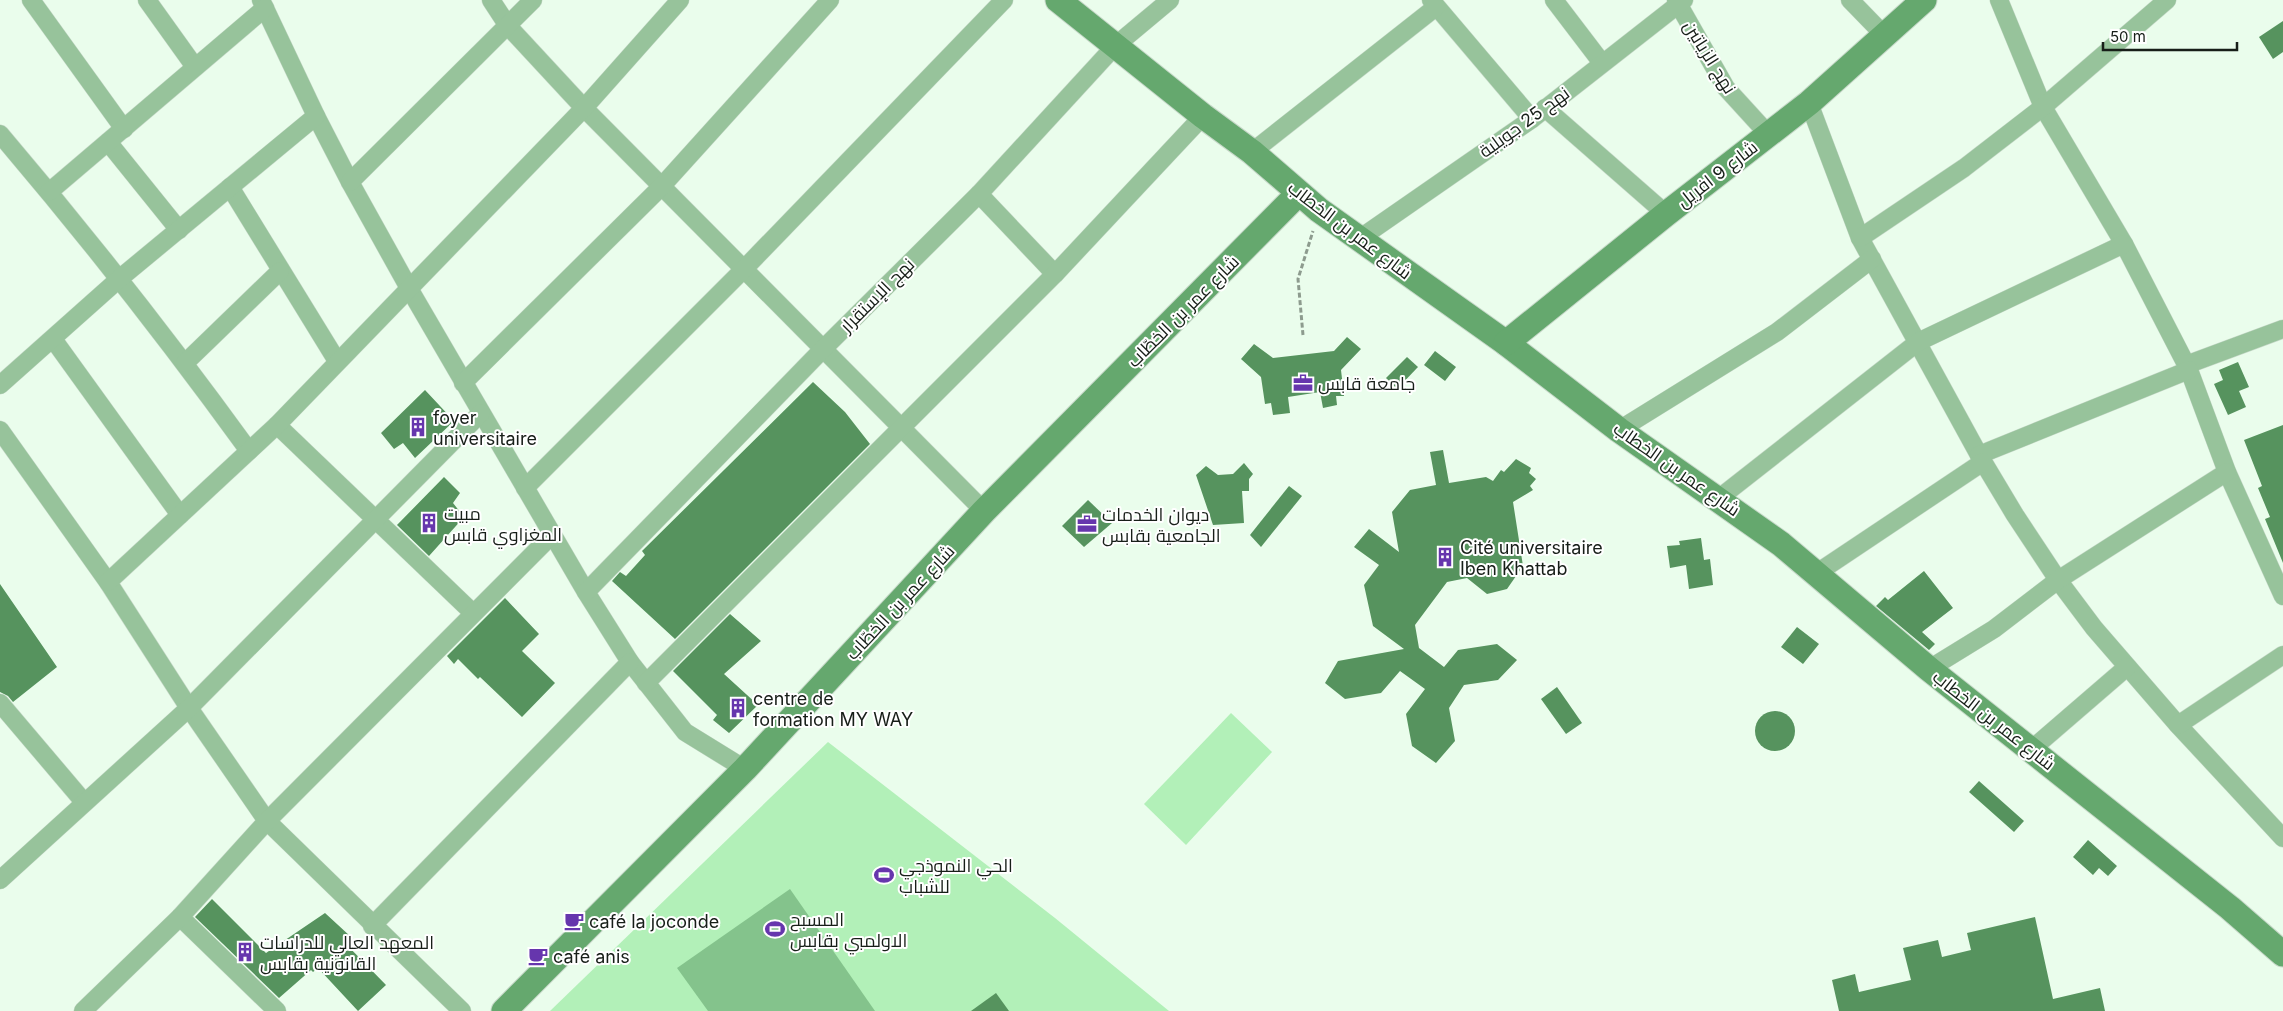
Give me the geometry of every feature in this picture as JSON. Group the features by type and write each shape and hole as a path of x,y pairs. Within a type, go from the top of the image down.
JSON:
{"street":[{"path":"31,0 124,129"},
{"path":"147,0 195,67"},
{"path":"491,0 508,26 584,108 984,511"},
{"path":"350,182 533,0"},
{"path":"108,582 277,425 337,361 410,290 584,108 680,0"},
{"path":"463,383 661,187 830,0"},
{"path":"525,488 743,270 1004,0"},
{"name":"شارع عمر بن الخطاب","path":"1058,0 1203,116 1252,152 1298,194 1319,210 1506,343 1619,430 1776,539 1929,669 2230,908 2283,954"},
{"name":"نهج الإستقرار","path":"586,592 823,349 979,194 1115,46 1170,0"},
{"path":"1554,0 1602,63"},
{"path":"1850,0 1885,36"},
{"name":"شارع 9 افريل","path":"1506,343 1666,214 1809,103 1924,0"},
{"path":"1999,0 2043,106 2124,244 2187,367 2227,472 2283,596"},
{"path":"1860,238 1964,168 2043,106 2166,0"},
{"name":"نهج 25 جويلية","path":"1359,239 1539,114 1679,2"},
{"name":"نهج الزياتين","path":"1679,2 1726,88 1768,134"},
{"path":"50,192 195,67 263,4 316,116 410,290 552,535 630,662 685,732 745,769"},
{"path":"1252,152 1434,4 1539,114 1666,214"},
{"path":"1809,103 1860,238 1981,459 2058,580 2094,628 2127,667 2283,838"},
{"path":"0,385 119,279 316,116"},
{"path":"646,684 1054,274 1203,116"},
{"path":"0,134 50,192 185,363 248,451"},
{"path":"108,142 178,230"},
{"path":"230,187 337,361"},
{"path":"979,194 1054,274"},
{"name":"شارع عمر بن الخطّاب","path":"504,1011 745,769 984,511 1298,194"},
{"path":"1718,499 1918,342 2124,244"},
{"path":"1619,430 1777,332 1872,260"},
{"path":"185,363 280,270"},
{"path":"1817,573 1981,459 2187,367 2283,329"},
{"path":"53,339 180,515"},
{"path":"0,880 189,708 481,414"},
{"path":"277,425 473,613"},
{"path":"0,430 108,582 189,708 267,821 372,926 462,1011"},
{"path":"1929,669 1994,629 2058,580 2227,472"},
{"path":"83,1011 180,917 267,821 552,535"},
{"path":"2178,725 2283,655"},
{"path":"372,926 630,662"},
{"path":"2032,750 2127,667"},
{"path":"0,703 84,802"},
{"path":"180,917 277,1011"}],"path":[{"path":"1303,335 1298,279 1319,210"}],"shaded area":[{"path":"1231,713 1272,752 1186,845 1144,804"},
{"path":"828,742 1055,918 1169,1011 550,1011"},
{"name":"المسبح الاولمبي بقابس","path":"790,889 875,1011 708,1011 677,968"}],"building":[{"path":"2283,21 2283,52 2273,59 2259,37"},
{"path":"1347,337 1361,349 1341,370 1344,396 1336,396 1337,405 1323,408 1320,392 1288,397 1290,413 1273,415 1271,403 1265,404 1261,377 1241,359 1254,344 1273,358 1334,351"},
{"path":"1435,351 1456,367 1445,381 1424,365"},
{"path":"1407,357 1418,367 1397,389 1386,378"},
{"path":"2238,362 2249,387 2239,391 2246,407 2228,415 2214,384 2223,380 2219,370"},
{"path":"813,382 845,412 870,444 675,639 612,581 620,572 626,576 645,555 642,551"},
{"name":"foyer universitaire","path":"425,390 454,421 415,458 403,443 394,449 381,433"},
{"path":"2283,425 2283,563 2265,519 2270,517 2258,488 2262,486 2244,440"},
{"name":"Cité universitaire Iben Khattab","path":"1443,450 1449,483 1486,477 1493,481 1501,470 1504,472 1516,459 1531,468 1529,473 1536,479 1530,486 1533,490 1513,502 1523,566 1507,589 1487,594 1467,578 1447,582 1415,625 1419,648 1444,667 1458,650 1497,644 1517,660 1498,680 1464,685 1449,708 1455,741 1436,763 1412,746 1406,714 1425,689 1400,671 1381,693 1345,699 1325,683 1338,661 1404,649 1373,626 1364,585 1379,565 1354,547 1369,529 1399,552 1392,512 1410,490 1436,485 1430,452"},
{"path":"1244,463 1253,474 1249,479 1249,491 1242,491 1244,523 1213,525 1196,475 1206,466 1218,475 1233,474"},
{"name":"مبيت المغزاوي قابس","path":"444,477 460,493 453,503 464,517 429,556 397,525"},
{"path":"1289,486 1302,496 1261,547 1250,535"},
{"name":"ديوان الخدمات الجامعية بقابس","path":"1088,500 1112,523 1084,547 1062,526"},
{"path":"1701,538 1704,560 1710,559 1713,585 1689,589 1686,565 1670,568 1667,546 1680,545 1679,541"},
{"path":"1924,571 1953,608 1922,632 1935,644 1929,650 1876,606 1885,597 1888,600"},
{"path":"0,584 57,667 13,702 8,696 0,692"},
{"path":"505,598 539,634 522,651 555,683 522,717 458,659 454,664 447,656"},
{"path":"730,614 761,641 724,674 758,705 729,733 713,720 717,715 673,671"},
{"path":"1797,627 1819,644 1803,664 1781,647"},
{"path":"1557,687 1582,723 1566,734 1541,699"},
{"path":"1771,711 1779,711 1786,714 1792,720 1795,731 1792,742 1786,748 1779,751 1771,751 1764,748 1758,742 1755,735 1755,727 1758,720 1764,714"},
{"path":"1979,781 2024,821 2014,832 1969,792"},
{"path":"2088,840 2117,866 2108,876 2099,868 2093,875 2073,857"},
{"path":"212,899 266,953 325,913 350,936 344,942 386,985 358,1011 318,968 313,972 311,970 279,998 195,917"},
{"path":"2035,917 2053,999 2100,988 2105,1011 1839,1011 1832,980 1855,974 1859,992 1911,980 1903,948 1938,940 1942,957 1971,950 1967,933"},
{"path":"996,993 1009,1011 971,1011"}],"place":[{"name":"جامعة قابس","path":"1303,383"},
{"name":"foyer universitaire","path":"418,427"},
{"name":"مبيت المغزاوي قابس","path":"429,523"},
{"name":"ديوان الخدمات الجامعية بقابس","path":"1087,524"},
{"name":"Cité universitaire Iben Khattab","path":"1445,557"},
{"name":"centre de formation MY WAY","path":"738,708"},
{"name":"الحي النموذجي للشباب","path":"884,875"},
{"name":"café la joconde","path":"574,921"},
{"name":"المسبح الاولمبي بقابس","path":"775,929"},
{"name":"المعهد العالي للدراسات القانونية بقابس","path":"245,952"},
{"name":"café anis","path":"538,956"}]}
